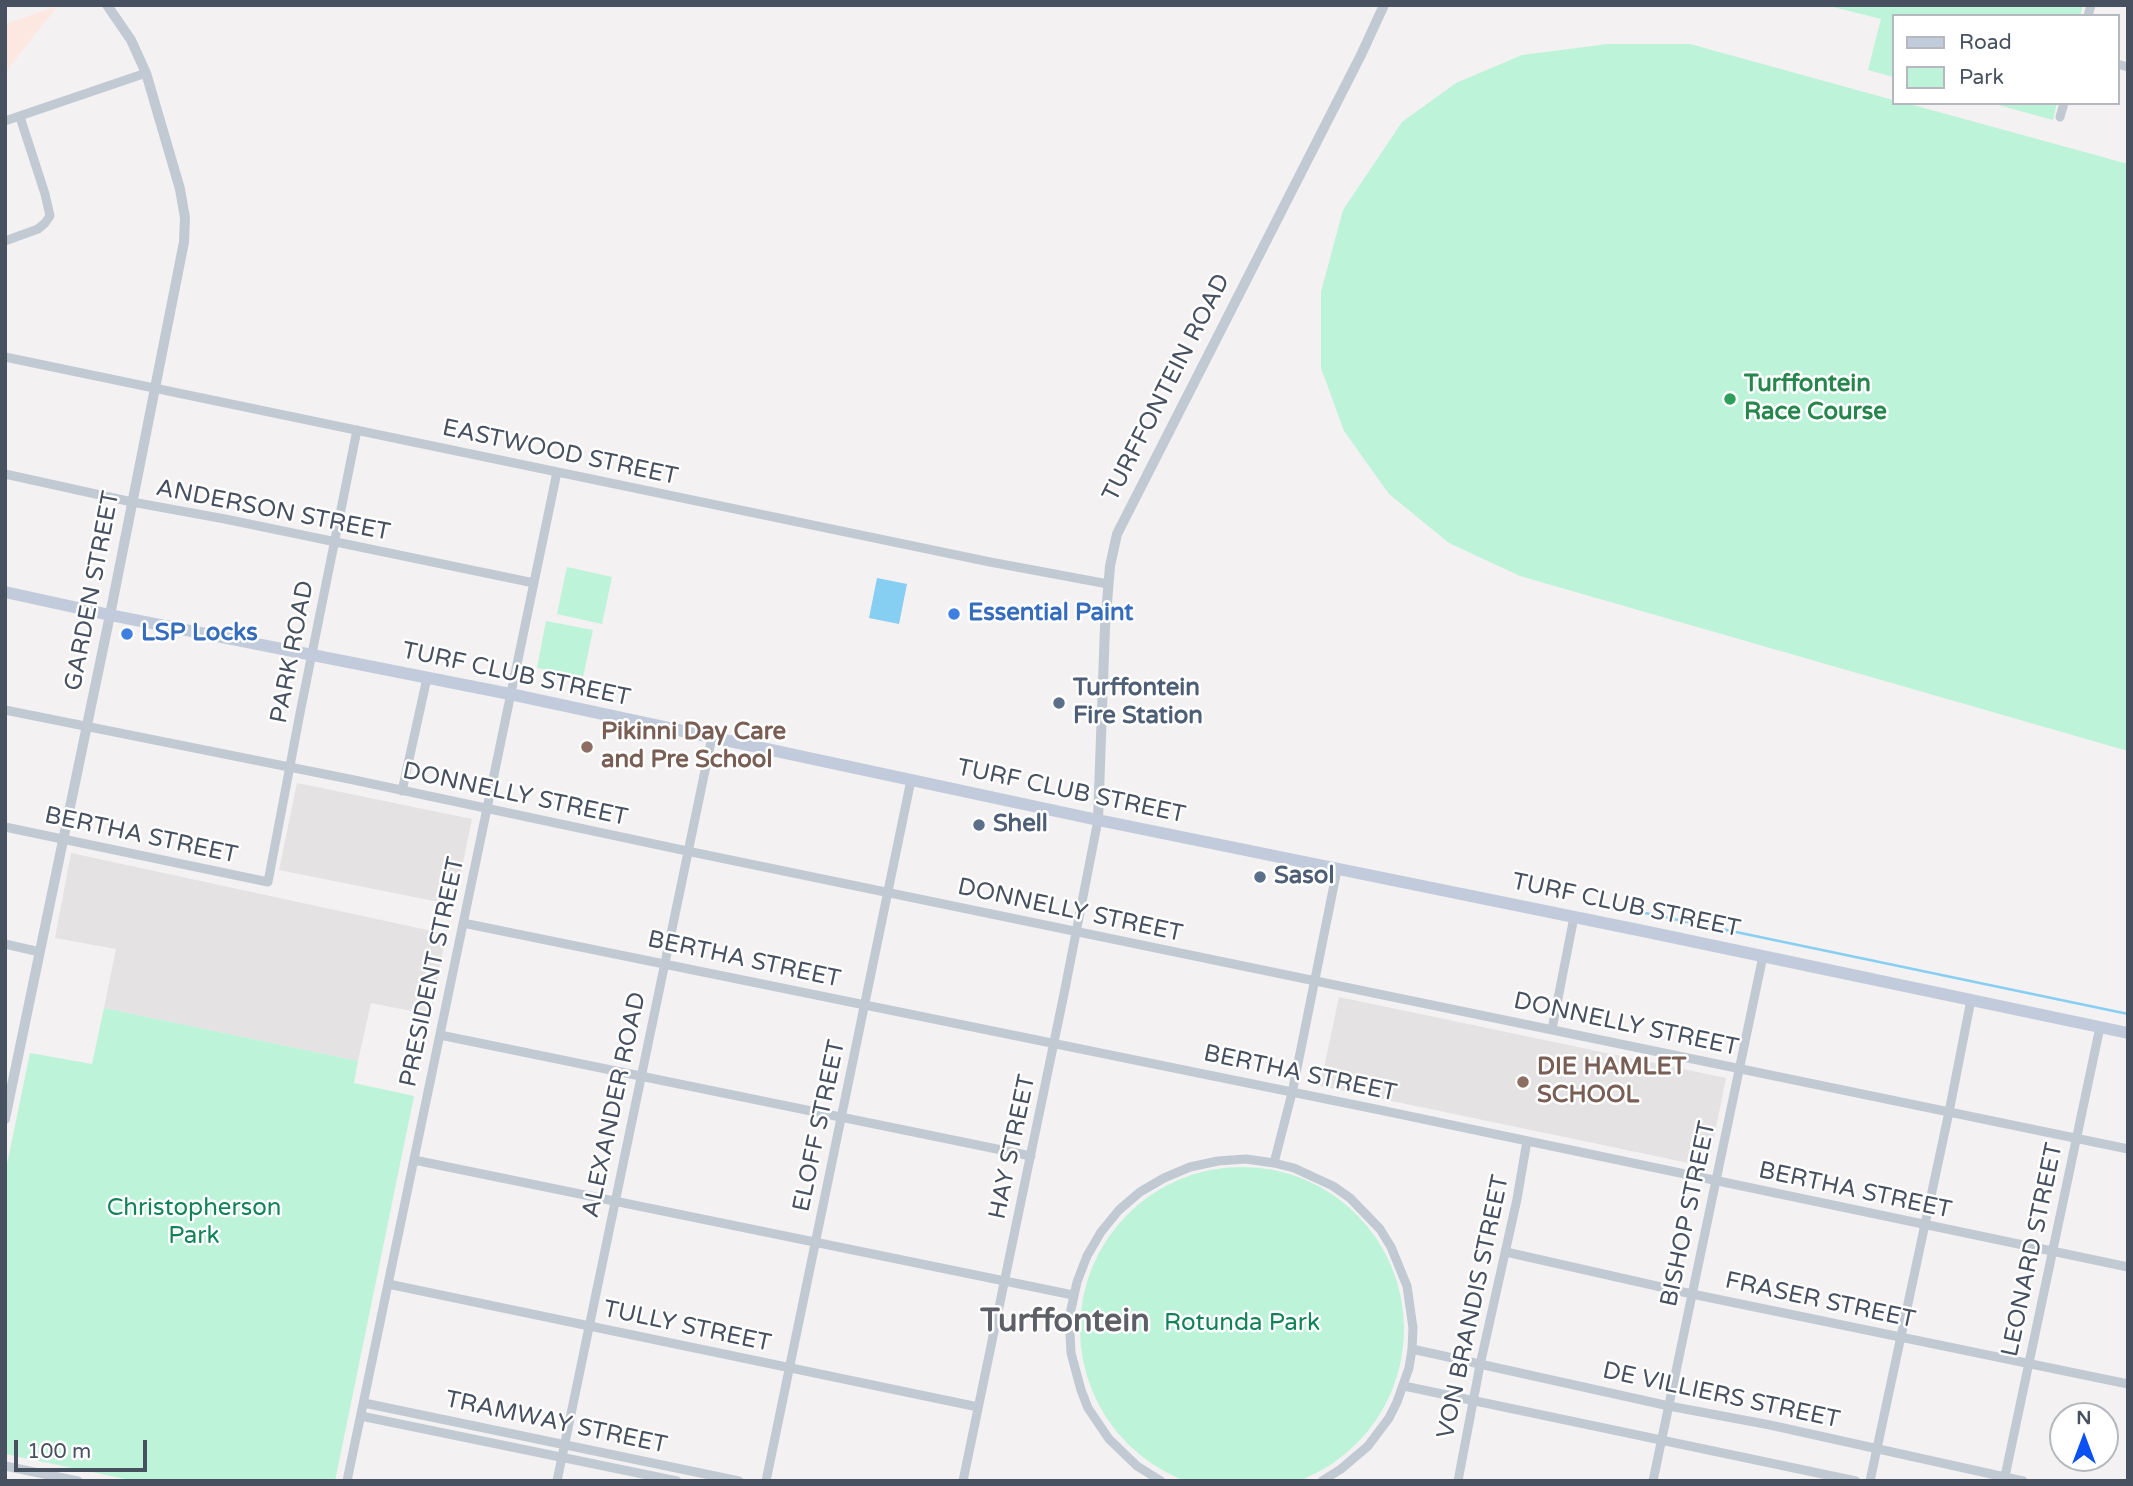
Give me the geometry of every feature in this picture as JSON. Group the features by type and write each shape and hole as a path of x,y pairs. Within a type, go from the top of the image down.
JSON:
{"main road":[{"name":"TURF CLUB STREET","path":"5,592 510,694 1098,820 2128,1033"}],"street":[{"name":"GARDEN STREET","path":"5,1119 10,1076 64,839 179,272 185,229 180,189 146,73 131,40 107,5"},
{"name":"TURFFONTEIN ROAD","path":"1098,820 1108,584 1114,544 1124,517 1362,55 1384,5"},
{"path":"5,121 146,73"},
{"path":"2060,117 2063,105"},
{"path":"5,241 38,229 50,216 20,117"},
{"name":"EASTWOOD STREET","path":"5,357 990,562 1108,584"},
{"name":"PARK ROAD","path":"268,882 357,430"},
{"name":"PRESIDENT STREET","path":"348,1481 557,472"},
{"name":"ANDERSON STREET","path":"5,474 534,583"},
{"path":"402,792 427,678"},
{"name":"DONNELLY STREET","path":"5,710 2128,1149"},
{"name":"ALEXANDER ROAD","path":"557,1481 712,737"},
{"name":"ELOFF STREET","path":"766,1481 911,779"},
{"name":"HAY STREET","path":"963,1481 1098,820"},
{"name":"BERTHA STREET","path":"5,827 268,882"},
{"path":"1274,1163 1292,1093 1338,870"},
{"path":"1552,1029 1574,917"},
{"name":"BERTHA STREET","path":"463,923 2128,1267"},
{"path":"5,944 40,952"},
{"name":"BISHOP STREET","path":"1653,1481 1763,956"},
{"path":"1870,1481 1971,1000"},
{"name":"LEONARD STREET","path":"2005,1479 2100,1027"},
{"path":"440,1035 1031,1157"},
{"name":"VON BRANDIS STREET","path":"1458,1481 1527,1141"},
{"path":"1161,1481 1123,1454 1088,1408 1071,1353 1070,1314 1073,1295 1081,1269 1101,1232 1119,1210 1152,1184 1190,1167 1246,1159 1294,1168 1333,1186 1350,1198 1380,1229 1391,1247 1407,1286 1413,1328 1412,1349 1404,1386 1389,1418 1368,1446 1322,1481"},
{"path":"414,1160 1073,1295"},
{"name":"FRASER STREET","path":"1506,1252 1692,1294 2128,1384"},
{"name":"TULLY STREET","path":"388,1284 978,1407"},
{"name":"DE VILLIERS STREET","path":"1412,1349 2023,1481"},
{"path":"1404,1386 1856,1481"},
{"name":"TRAMWAY STREET","path":"364,1403 739,1481"},
{"name":"TRAMWAY STREET","path":"361,1416 677,1481"},
{"path":"460,1436 463,1423"},
{"path":"5,1466 78,1481"}],"shaded area":[{"path":"58,6 32,38 5,73 5,24"},
{"path":"297,783 472,819 454,905 279,870"},
{"path":"71,853 446,934 431,1015 371,1003 358,1061 104,1008 116,949 55,938"},
{"name":"DIE HAMLET SCHOOL","path":"1339,997 1726,1078 1708,1167 1320,1086"}],"green space":[{"path":"1825,5 2083,5 2081,14 1892,14 1892,77 1868,70 1881,19"},
{"name":"Turffontein Race Course","path":"1608,44 1690,44 1892,100 1892,105 1913,105 2128,164 2128,751 1520,576 1449,543 1389,494 1344,431 1321,368 1321,292 1343,210 1402,122 1456,83 1522,55"},
{"path":"1998,105 2057,105 2053,120"},
{"path":"567,567 612,577 602,624 557,614"},
{"path":"546,621 593,630 583,677 537,668"},
{"name":"Christopherson Park","path":"104,1008 358,1061 354,1083 414,1096 335,1481 135,1481 5,1454 5,1174 30,1053 92,1064"},
{"name":"Rotunda Park","path":"1226,1167 1258,1167 1289,1174 1319,1186 1345,1204 1367,1226 1385,1252 1397,1282 1404,1313 1401,1361 1392,1391 1377,1419 1357,1444 1332,1464 1304,1479 1278,1487 1206,1487 1180,1479 1152,1464 1127,1444 1099,1406 1087,1376 1080,1345 1080,1313 1087,1282 1099,1252 1117,1226 1139,1204 1165,1186 1195,1174"}],"water":[{"path":"877,578 907,584 899,624 869,618"}],"waterway":[{"path":"1645,913 2128,1014"}],"place":[{"name":"Turffontein Race Course","path":"1730,399"},
{"name":"Essential Paint","path":"954,614"},
{"name":"LSP Locks","path":"127,634"},
{"name":"Turffontein Fire Station","path":"1059,703"},
{"name":"Pikinni Day Care and Pre School","path":"587,747"},
{"name":"Shell","path":"979,825"},
{"name":"Sasol","path":"1260,877"},
{"name":"DIE HAMLET SCHOOL","path":"1523,1082"}],"district":[{"name":"Turffontein","path":"1065,1323"}]}
